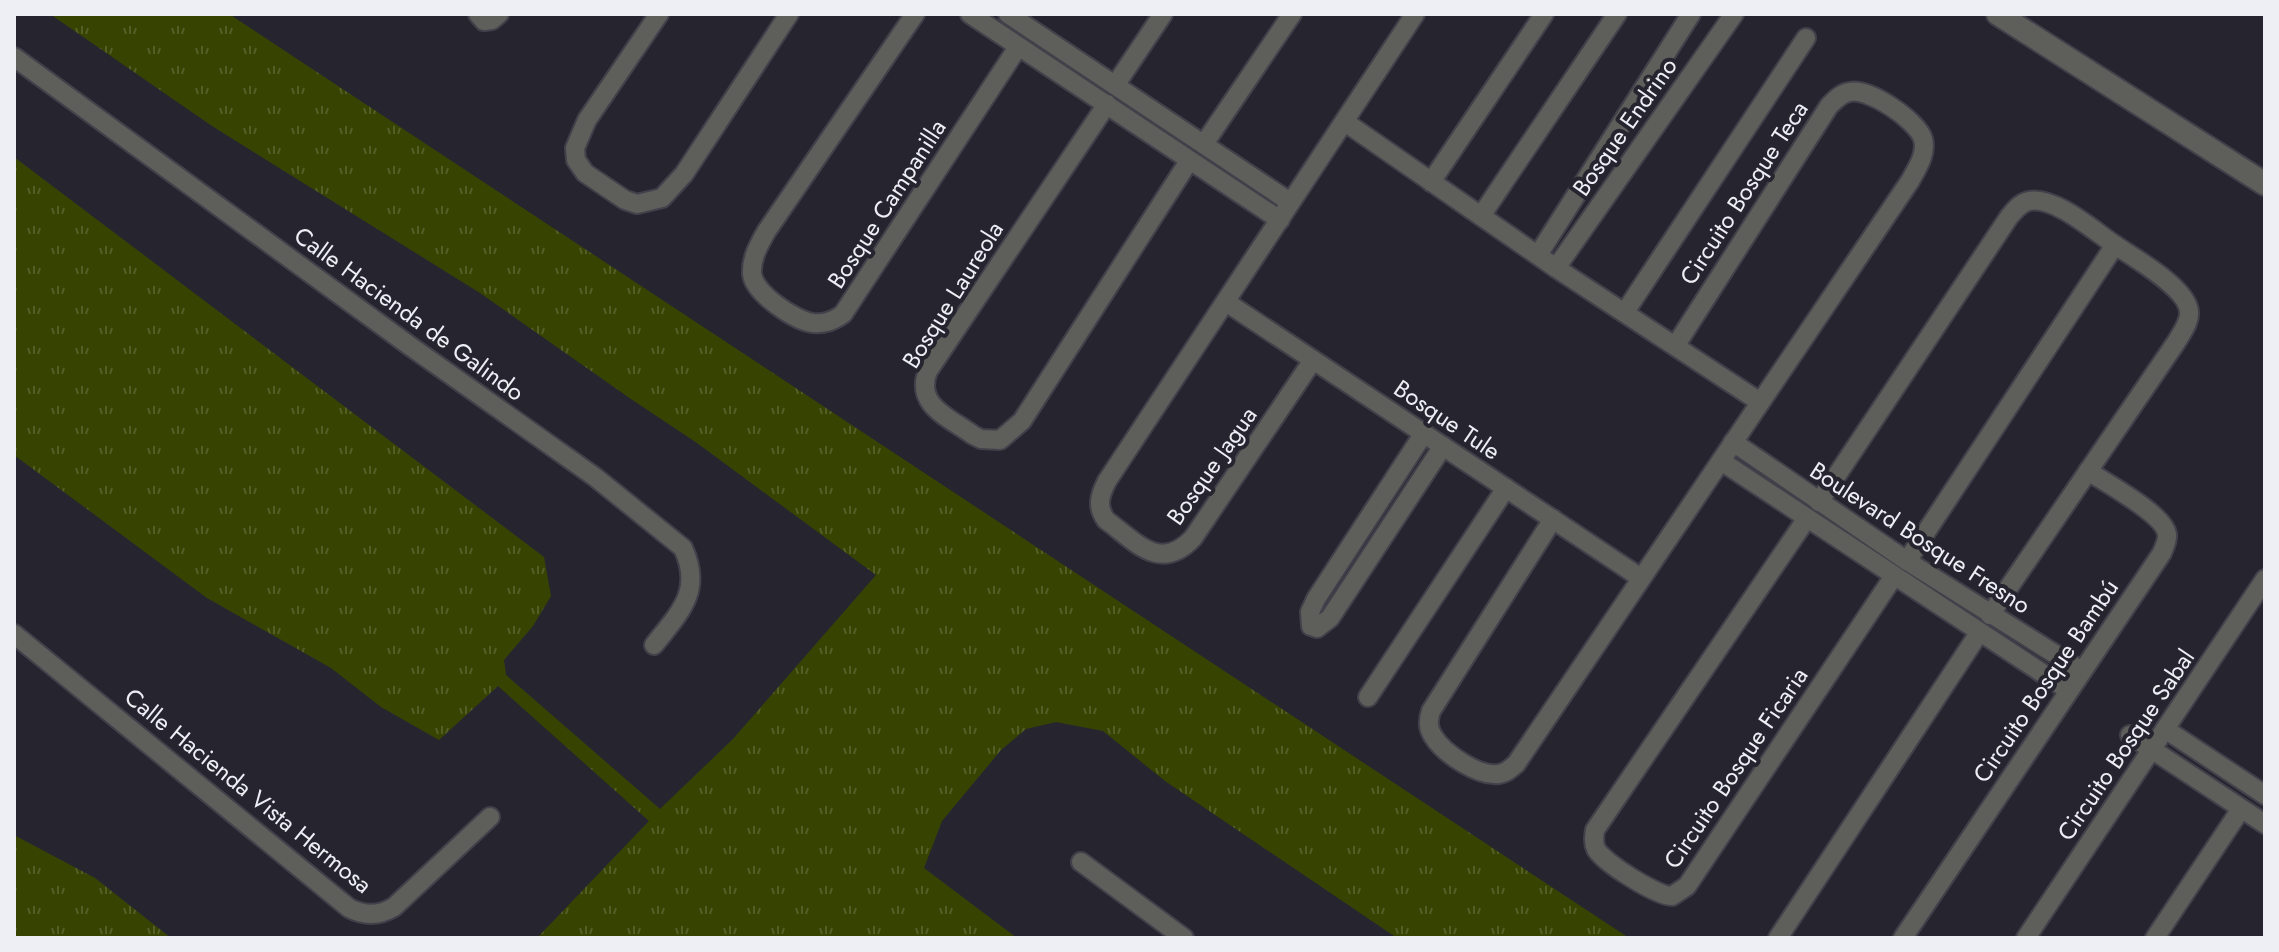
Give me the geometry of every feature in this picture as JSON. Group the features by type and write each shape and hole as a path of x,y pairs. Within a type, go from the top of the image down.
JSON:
{"street":[{"path":"478,14 484,21 492,20 499,14"},
{"path":"659,14 587,120 575,148 576,160 585,173 625,200 637,204 662,198 684,174 789,14"},
{"name":"Bosque Campanilla","path":"915,14 756,251 752,274 760,292 804,321 833,321 843,314 1018,47"},
{"path":"970,14 1280,220"},
{"path":"1008,14 1033,21 1116,84 1290,202"},
{"path":"1116,84 1163,14"},
{"path":"1204,144 1292,14"},
{"path":"1226,302 1415,14"},
{"path":"1431,182 1544,14"},
{"path":"1481,216 1617,14"},
{"name":"Bosque Endrino","path":"1538,255 1691,14"},
{"name":"Bosque Endrino","path":"1556,268 1734,14"},
{"path":"1998,14 2265,184"},
{"path":"1625,312 1806,38"},
{"name":"Calle Hacienda de Galindo","path":"14,57 595,477 683,548 691,564 692,583 684,607 654,645"},
{"name":"Circuito Bosque Teca","path":"1676,345 1829,106 1840,95 1849,92 1861,91 1871,95 1917,129 1923,139 1924,151 1920,163 1760,402"},
{"name":"Bosque Laureola","path":"1107,104 928,371 923,389 926,399 973,435 981,439 1000,440 1022,421 1189,161"},
{"path":"1345,122 1556,268 1760,402 1516,764 1506,772 1484,774 1441,746 1432,735 1428,720 1553,519"},
{"path":"1819,502 2020,205 2029,201 2049,203 2115,245 2176,288 2187,303 2187,323 1990,615"},
{"path":"1907,561 2115,245"},
{"name":"Bosque Tule","path":"1226,302 1641,578"},
{"name":"Bosque Jagua","path":"1226,302 1107,481 1099,498 1106,520 1146,550 1167,556 1176,554 1193,538 1313,360"},
{"path":"1424,433 1316,599 1310,612 1311,626 1317,628 1330,618 1443,446"},
{"name":"Boulevard Bosque Fresno","path":"1733,442 1907,561 2082,671"},
{"name":"Boulevard Bosque Fresno","path":"1721,461 2068,690"},
{"name":"Circuito Bosque Bambú","path":"1903,938 2162,553 2167,533 2157,517 2088,471"},
{"path":"1368,697 1506,488"},
{"name":"Circuito Bosque Ficaria","path":"1807,518 1595,830 1593,838 1598,852 1655,892 1672,896 1687,886 1894,576"},
{"name":"Circuito Bosque Sabal","path":"2026,938 2265,579"},
{"path":"1778,938 1979,633"},
{"name":"Calle Hacienda Vista Hermosa","path":"14,634 358,913 386,912 394,907 490,817"},
{"path":"2165,729 2262,786"},
{"path":"2130,735 2265,824"},
{"path":"2155,938 2241,809"},
{"path":"1081,862 1184,938"}],"green space":[{"path":"50,14 229,14 1629,938 1397,938 1165,781 1103,731 1056,722 1026,729 1001,750 942,821 924,868 1017,938 537,938 649,821 498,686 439,740 381,707 331,668 207,598 14,455 14,157 544,557 551,596 533,626 504,660 506,675 660,809 733,739 876,575 697,443 480,293 212,126"},
{"path":"14,835 95,878 171,938 14,938"}]}
